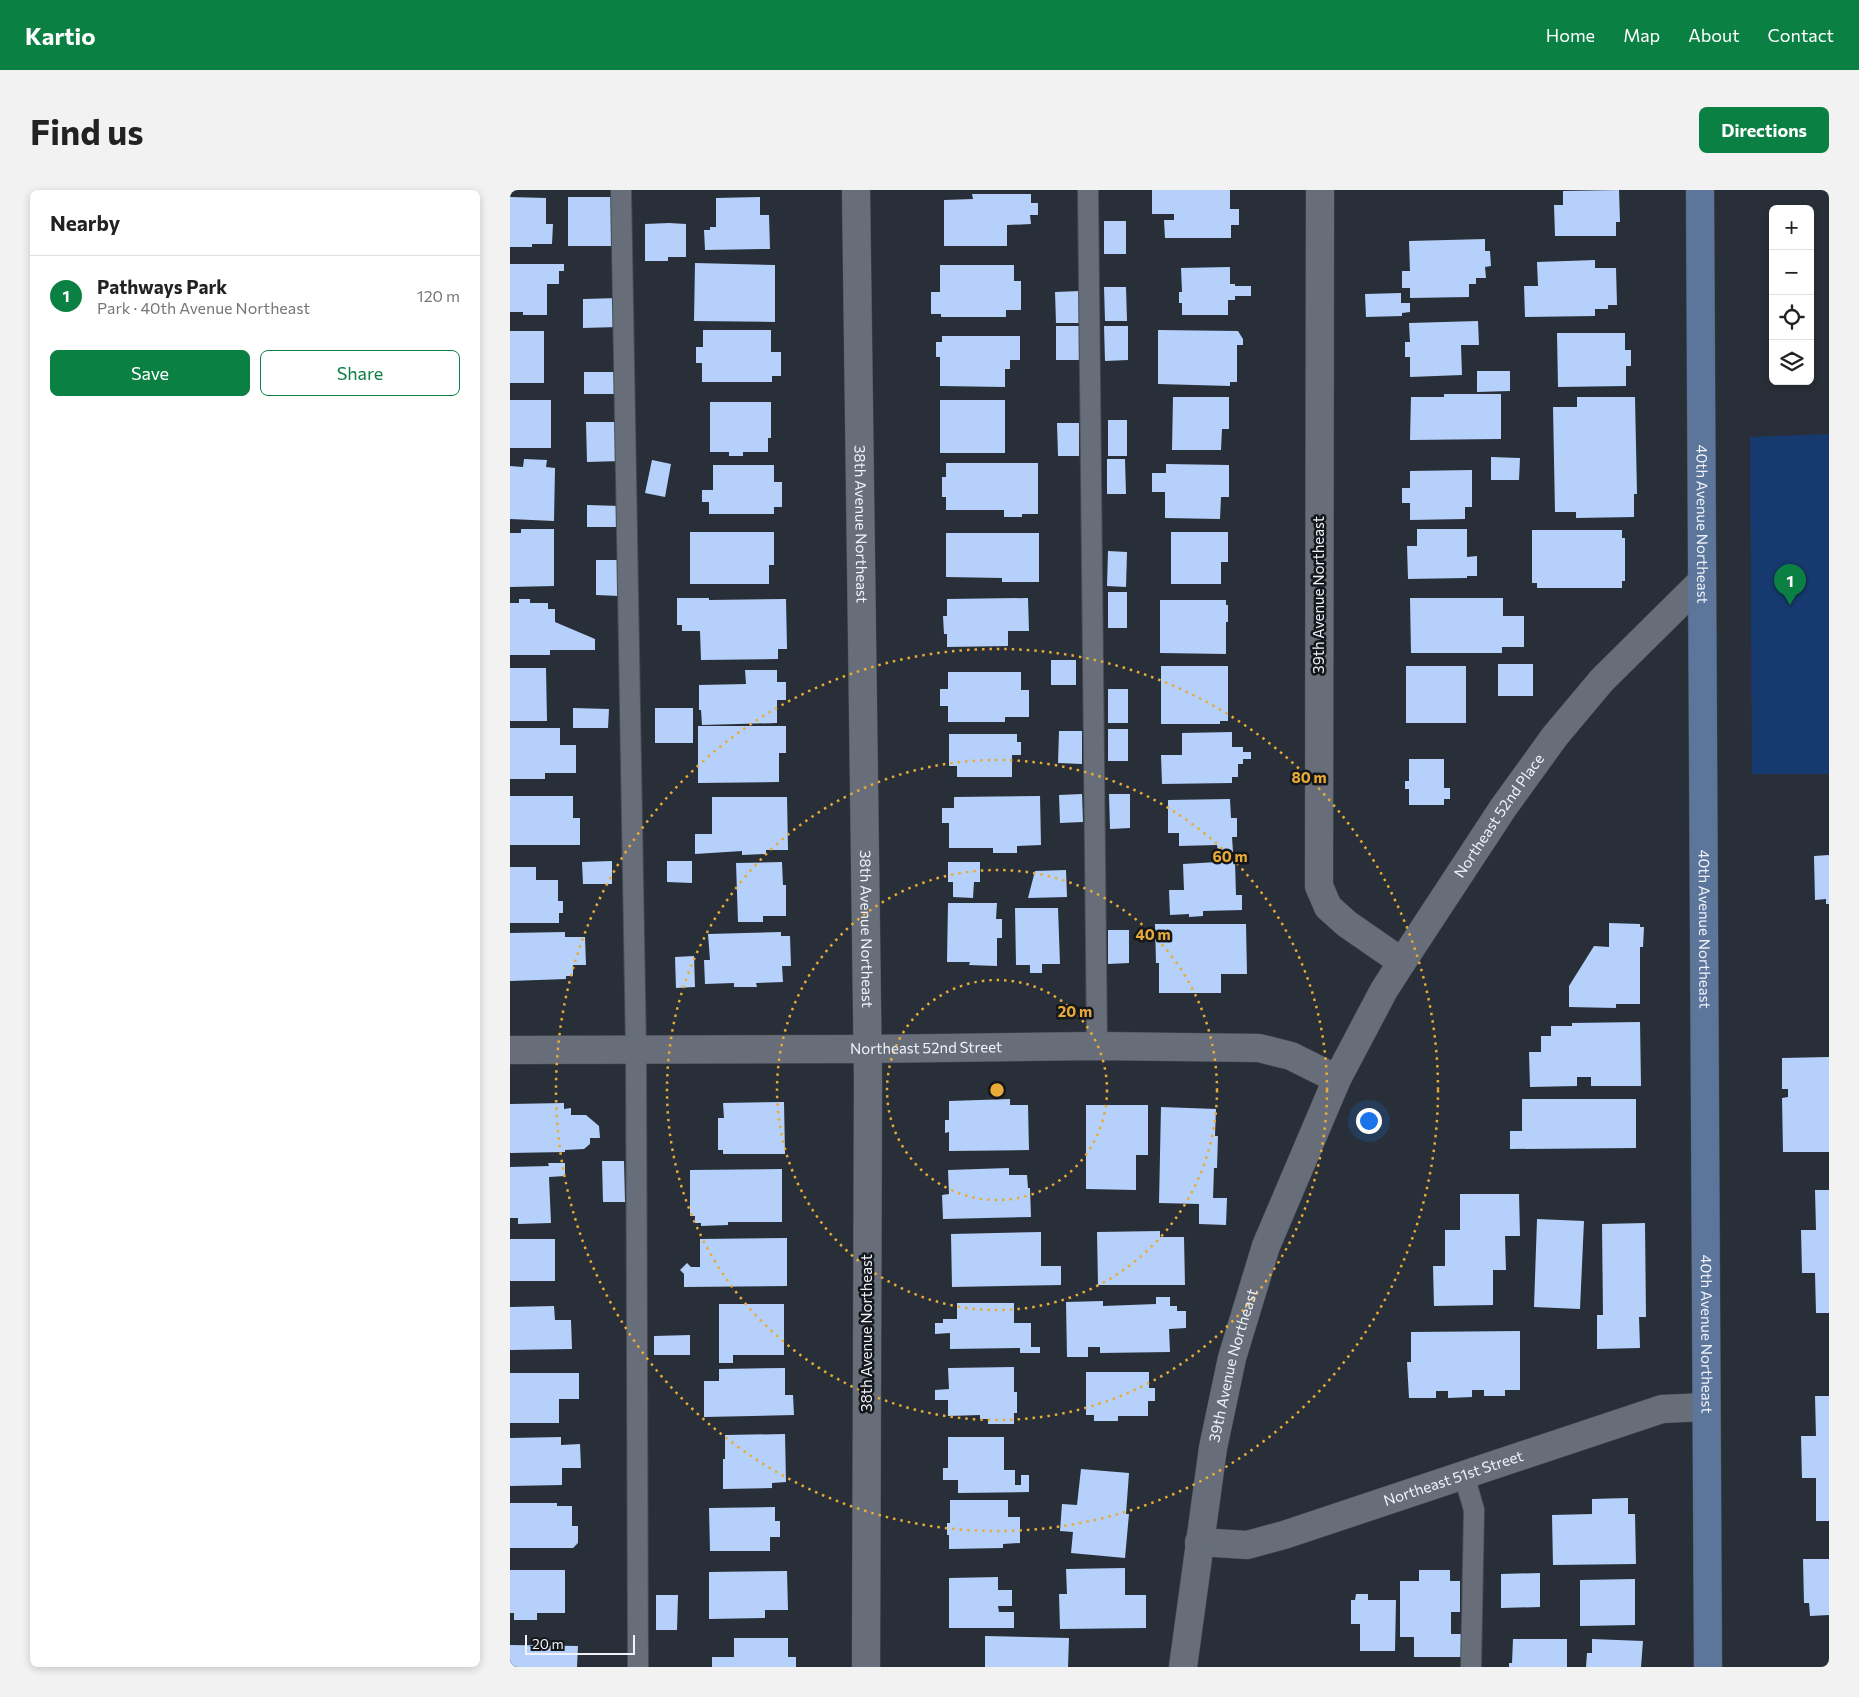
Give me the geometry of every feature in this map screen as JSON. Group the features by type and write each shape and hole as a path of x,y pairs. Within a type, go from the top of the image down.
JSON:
{"street":[{"name":"38th Avenue Northeast","path":"856,190 867,1049 866,1667"},
{"name":"39th Avenue Northeast","path":"1320,190 1319,886 1328,907 1348,924 1402,962"},
{"name":"40th Avenue Northeast","path":"1700,190 1708,1667"},
{"name":"Northeast 52nd Place","path":"1337,1079 1384,990 1503,808 1555,736 1602,680 1702,581"},
{"name":"Northeast 52nd Street","path":"510,1050 1097,1046 1258,1048 1291,1056 1337,1079"},
{"name":"39th Avenue Northeast","path":"1183,1667 1213,1448 1238,1339 1266,1246 1337,1079"},
{"name":"Northeast 51st Street","path":"1199,1542 1247,1545 1362,1510 1662,1409 1706,1407"}],"lane":[{"path":"621,190 636,1050 638,1667"},
{"path":"1088,190 1097,1046"},
{"path":"1464,1475 1474,1510 1471,1667"}],"shaded area":[{"path":"1829,434 1829,774 1752,774 1750,437"}],"building":[{"path":"1152,190 1230,190 1230,209 1239,209 1239,225 1231,225 1231,238 1165,238 1164,220 1174,220 1174,214 1152,214"},
{"path":"1619,190 1620,222 1616,222 1616,236 1555,236 1554,205 1563,205 1563,191"},
{"path":"972,194 1031,194 1031,203 1038,203 1038,215 1030,215 1031,224 1007,225 1007,246 944,246 944,200 973,199"},
{"path":"510,197 546,198 546,224 553,224 552,244 532,244 532,247 510,247"},
{"path":"568,197 615,197 615,246 568,246"},
{"path":"760,197 760,215 769,215 770,249 705,250 704,230 716,227 716,198"},
{"path":"1104,221 1126,221 1126,254 1104,254"},
{"path":"645,224 686,224 686,257 668,257 668,261 645,261"},
{"path":"1485,239 1485,251 1490,251 1491,266 1485,267 1486,278 1476,278 1476,284 1469,284 1469,297 1410,298 1410,288 1402,288 1402,271 1410,271 1409,241"},
{"path":"1595,260 1595,268 1616,268 1617,305 1608,305 1608,309 1595,309 1595,316 1525,317 1524,286 1538,286 1537,262"},
{"path":"695,263 775,265 775,322 694,321"},
{"path":"510,264 564,264 564,271 559,271 559,284 547,284 547,315 523,315 523,312 510,312"},
{"path":"940,265 1014,265 1014,281 1021,281 1021,310 1006,310 1006,317 941,317 941,314 931,314 931,292 940,292"},
{"path":"1230,267 1230,284 1235,284 1235,286 1251,286 1251,296 1235,296 1235,300 1228,300 1228,315 1182,315 1182,303 1179,303 1179,292 1182,292 1181,268"},
{"path":"1104,287 1126,287 1127,321 1105,321"},
{"path":"1080,291 1080,323 1056,323 1055,292"},
{"path":"1401,293 1401,303 1410,303 1410,312 1402,313 1402,316 1366,317 1365,294"},
{"path":"618,298 618,327 583,328 583,299"},
{"path":"1478,321 1479,345 1461,345 1462,375 1410,377 1410,357 1405,357 1405,342 1410,342 1409,323"},
{"path":"1056,326 1081,326 1081,360 1056,360"},
{"path":"1104,326 1128,326 1128,360 1105,361"},
{"path":"703,330 771,330 771,352 781,352 781,376 772,376 772,382 702,382 702,363 696,363 696,347 703,347"},
{"path":"1158,330 1238,331 1243,339 1243,345 1237,345 1237,382 1230,382 1230,386 1158,384"},
{"path":"510,331 544,331 544,383 510,383"},
{"path":"1557,333 1625,333 1625,350 1631,350 1631,366 1626,366 1626,386 1558,387"},
{"path":"942,336 1020,336 1020,360 1010,360 1010,369 1005,369 1005,387 940,386 940,357 936,357 936,342 942,342"},
{"path":"1477,371 1510,371 1510,391 1477,392"},
{"path":"584,372 618,372 619,394 584,394"},
{"path":"1444,394 1501,394 1501,439 1410,440 1411,397 1444,397"},
{"path":"1173,397 1229,397 1229,429 1222,429 1221,450 1172,450"},
{"path":"1577,397 1635,397 1637,494 1634,494 1634,517 1576,518 1576,512 1555,512 1553,407 1577,407"},
{"path":"510,400 551,400 551,448 510,448"},
{"path":"940,400 1005,400 1005,453 940,453"},
{"path":"710,402 771,402 771,438 768,438 768,452 743,452 743,456 729,456 729,452 710,452"},
{"path":"1108,420 1127,420 1127,456 1108,456"},
{"path":"586,422 620,422 621,461 587,462"},
{"path":"1057,423 1079,423 1079,456 1058,456"},
{"path":"1491,457 1520,458 1519,480 1491,480"},
{"path":"524,459 547,460 546,467 555,468 554,521 510,519 510,466 523,467"},
{"path":"1107,459 1125,459 1126,494 1107,494"},
{"path":"652,460 671,464 665,497 645,493"},
{"path":"946,463 1038,463 1038,514 1022,514 1022,517 1004,517 1004,510 946,510 946,497 942,497 942,477 946,477"},
{"path":"1166,464 1229,465 1229,497 1221,497 1220,519 1165,518 1165,492 1152,492 1152,473 1166,473"},
{"path":"713,465 774,465 774,482 782,482 782,507 774,507 774,514 709,514 709,502 702,502 702,490 713,490"},
{"path":"1472,470 1472,507 1465,507 1465,519 1410,520 1410,503 1402,503 1402,488 1410,488 1410,471"},
{"path":"587,505 620,506 620,527 587,527"},
{"path":"521,529 554,529 554,586 510,587 510,533 521,533"},
{"path":"1417,529 1467,529 1467,557 1477,556 1477,576 1467,576 1467,578 1408,579 1407,546 1417,546"},
{"path":"1532,530 1622,530 1622,538 1625,538 1625,581 1622,581 1622,588 1537,588 1537,583 1532,583"},
{"path":"690,532 774,532 774,565 769,565 769,584 690,584"},
{"path":"1171,532 1228,532 1228,562 1221,562 1221,584 1171,584"},
{"path":"946,533 1039,533 1039,582 1002,582 1002,578 946,577"},
{"path":"1108,551 1127,552 1126,587 1107,586"},
{"path":"596,560 619,560 619,596 596,595"},
{"path":"1108,592 1127,592 1127,628 1108,628"},
{"path":"677,598 709,598 709,600 786,599 787,649 778,649 778,659 701,660 700,631 682,631 682,625 677,625"},
{"path":"1028,598 1029,631 1008,631 1008,646 947,647 947,634 944,634 943,616 947,616 947,599"},
{"path":"1410,598 1503,598 1503,616 1524,616 1524,647 1502,647 1502,653 1411,653"},
{"path":"519,599 530,599 530,603 548,603 548,609 555,609 555,622 595,639 595,650 550,650 550,655 510,655 510,603 519,603"},
{"path":"1160,600 1226,600 1226,605 1228,605 1228,622 1226,622 1226,654 1160,653"},
{"path":"1051,660 1076,660 1076,685 1051,685"},
{"path":"1498,664 1533,664 1533,696 1498,696"},
{"path":"1161,666 1228,666 1228,721 1220,721 1220,724 1161,724"},
{"path":"1406,666 1466,666 1466,723 1406,723"},
{"path":"510,668 546,668 547,721 510,721"},
{"path":"745,670 777,670 777,682 786,682 786,700 777,700 777,723 702,725 701,710 699,710 699,685 746,684"},
{"path":"948,672 1021,672 1021,690 1029,690 1029,717 1005,717 1005,722 948,722 948,706 940,706 940,689 948,689"},
{"path":"1108,689 1128,689 1128,723 1108,723"},
{"path":"573,708 609,709 608,728 573,728"},
{"path":"655,708 693,708 693,743 655,743"},
{"path":"698,726 786,726 786,753 779,753 779,782 698,783"},
{"path":"510,728 560,728 560,745 576,745 576,773 545,773 545,779 510,779"},
{"path":"1108,729 1128,729 1128,761 1108,761"},
{"path":"1059,731 1082,731 1082,764 1058,763"},
{"path":"1232,732 1232,747 1243,747 1243,752 1251,752 1251,759 1243,759 1243,764 1238,764 1238,777 1232,777 1232,783 1162,784 1161,755 1182,755 1182,733"},
{"path":"949,734 1017,734 1017,742 1021,742 1021,755 1012,755 1012,777 957,777 957,766 949,766"},
{"path":"1409,759 1444,759 1444,788 1450,788 1450,799 1444,799 1444,805 1409,805 1409,789 1405,789 1405,781 1409,781"},
{"path":"1082,794 1083,822 1060,823 1059,795"},
{"path":"1109,794 1130,794 1130,828 1110,829"},
{"path":"510,796 573,796 573,818 580,818 580,845 510,845"},
{"path":"1040,796 1041,845 1017,846 1017,853 993,853 993,848 949,848 949,823 942,823 942,808 954,808 954,797"},
{"path":"712,797 787,797 788,850 766,850 766,854 742,855 742,851 695,854 695,834 712,834"},
{"path":"1230,799 1231,818 1237,818 1237,837 1232,837 1233,852 1218,852 1217,845 1179,846 1179,833 1168,833 1168,800"},
{"path":"1829,855 1829,904 1826,904 1826,899 1815,900 1814,856"},
{"path":"612,861 612,884 583,884 582,862"},
{"path":"667,861 692,861 692,883 667,882"},
{"path":"1235,861 1236,895 1242,895 1242,910 1203,911 1203,916 1189,917 1189,914 1170,915 1169,890 1184,890 1183,864"},
{"path":"782,862 783,885 786,885 786,916 763,916 763,922 738,922 736,863"},
{"path":"948,862 980,862 980,882 974,882 973,898 953,897 953,882 948,882"},
{"path":"510,867 536,867 536,880 558,880 558,901 563,901 563,913 559,913 559,923 510,923"},
{"path":"1066,870 1067,897 1028,898 1035,871"},
{"path":"948,903 997,903 996,919 1002,919 1002,938 997,938 997,966 969,965 970,962 947,962"},
{"path":"1015,908 1058,908 1060,964 1042,964 1042,973 1030,973 1030,965 1016,965"},
{"path":"1609,923 1640,924 1640,927 1644,927 1643,947 1640,947 1640,1004 1616,1004 1616,1008 1569,1007 1569,986 1594,946 1609,947"},
{"path":"1155,924 1246,924 1247,974 1221,974 1221,993 1159,993 1159,963 1156,963"},
{"path":"1108,930 1129,930 1129,963 1108,964"},
{"path":"565,932 565,937 585,937 586,965 573,965 573,976 566,976 566,979 510,981 510,933"},
{"path":"781,932 781,936 790,936 791,966 782,966 783,982 756,983 757,987 734,987 734,983 705,984 704,960 710,960 708,934"},
{"path":"694,956 695,987 676,988 675,957"},
{"path":"1640,1022 1641,1086 1591,1086 1591,1077 1577,1077 1577,1086 1530,1087 1529,1052 1541,1052 1541,1036 1551,1036 1551,1026 1572,1026 1572,1023"},
{"path":"1829,1057 1829,1152 1783,1152 1782,1098 1788,1097 1788,1089 1782,1089 1782,1058"},
{"path":"1010,1099 1010,1105 1028,1105 1029,1150 949,1151 949,1132 945,1133 945,1120 949,1120 949,1101"},
{"path":"1522,1099 1636,1099 1636,1148 1510,1149 1510,1131 1522,1131"},
{"path":"784,1102 785,1154 723,1154 723,1150 718,1150 718,1118 724,1118 723,1103"},
{"path":"564,1103 564,1109 571,1108 571,1115 586,1115 599,1126 600,1138 590,1138 590,1144 584,1149 565,1150 565,1152 510,1153 510,1104"},
{"path":"1086,1105 1148,1105 1148,1155 1136,1155 1136,1190 1086,1189"},
{"path":"1161,1107 1216,1109 1215,1136 1218,1136 1217,1168 1214,1168 1213,1198 1227,1198 1226,1225 1199,1224 1199,1204 1159,1203"},
{"path":"602,1161 624,1161 625,1202 603,1202"},
{"path":"548,1163 565,1163 565,1176 549,1177 551,1223 518,1224 518,1218 510,1218 510,1167 549,1166"},
{"path":"1009,1168 1009,1175 1027,1175 1028,1188 1030,1188 1031,1217 943,1219 942,1195 949,1194 948,1170"},
{"path":"782,1169 782,1222 728,1222 728,1225 701,1226 701,1223 695,1223 695,1216 690,1216 690,1170"},
{"path":"1815,1190 1829,1190 1829,1313 1816,1313 1815,1273 1802,1273 1801,1230 1816,1230"},
{"path":"1460,1194 1519,1194 1520,1236 1505,1236 1506,1270 1493,1270 1493,1305 1434,1306 1433,1266 1445,1266 1445,1230 1460,1230"},
{"path":"1537,1219 1584,1221 1580,1309 1534,1307"},
{"path":"1645,1223 1646,1317 1639,1317 1640,1348 1597,1349 1597,1315 1603,1315 1602,1224"},
{"path":"1160,1231 1160,1237 1184,1237 1185,1285 1098,1285 1097,1232"},
{"path":"1041,1232 1041,1266 1061,1266 1061,1285 952,1287 951,1234"},
{"path":"787,1238 787,1286 684,1287 684,1274 680,1270 687,1263 691,1267 700,1267 700,1239"},
{"path":"510,1239 555,1239 555,1281 510,1281"},
{"path":"1156,1297 1170,1297 1170,1306 1177,1306 1177,1311 1186,1311 1186,1328 1169,1329 1170,1352 1100,1353 1100,1347 1088,1347 1088,1357 1067,1357 1066,1302 1103,1301 1103,1306 1156,1304"},
{"path":"957,1303 1014,1303 1014,1323 1031,1323 1031,1347 1040,1347 1040,1353 1020,1353 1020,1348 950,1349 950,1333 935,1334 935,1323 943,1323 943,1319 957,1319"},
{"path":"719,1304 784,1304 784,1355 733,1355 733,1363 719,1363"},
{"path":"554,1306 555,1320 571,1320 572,1349 510,1350 510,1307"},
{"path":"1520,1331 1520,1390 1505,1390 1505,1396 1484,1396 1484,1390 1472,1390 1472,1397 1448,1398 1448,1391 1436,1391 1436,1398 1409,1398 1407,1362 1411,1362 1411,1332"},
{"path":"690,1335 690,1355 654,1355 654,1336"},
{"path":"1014,1367 1014,1392 1017,1392 1017,1413 1014,1413 1014,1424 988,1424 988,1419 980,1419 980,1415 948,1416 948,1400 935,1400 935,1390 949,1389 948,1368"},
{"path":"785,1368 785,1395 793,1395 794,1415 704,1417 704,1381 719,1381 719,1369"},
{"path":"1086,1372 1149,1372 1149,1388 1155,1388 1155,1401 1148,1401 1148,1416 1118,1416 1118,1421 1094,1421 1094,1415 1086,1415"},
{"path":"510,1373 579,1373 579,1399 559,1399 559,1423 510,1423"},
{"path":"1815,1396 1829,1396 1829,1521 1816,1521 1816,1478 1802,1478 1801,1436 1816,1436"},
{"path":"785,1434 786,1482 772,1483 772,1488 723,1489 725,1435"},
{"path":"561,1437 561,1445 580,1444 581,1468 562,1468 562,1485 510,1486 510,1438"},
{"path":"948,1437 1004,1437 1004,1470 1015,1470 1015,1485 1021,1485 1021,1475 1029,1475 1029,1492 958,1493 958,1480 943,1480 943,1468 948,1468"},
{"path":"1081,1469 1129,1473 1126,1514 1129,1514 1125,1558 1071,1553 1073,1532 1060,1531 1062,1504 1077,1505"},
{"path":"1628,1498 1628,1514 1635,1514 1636,1564 1553,1565 1552,1515 1592,1514 1592,1499"},
{"path":"950,1500 1008,1500 1008,1517 1020,1517 1020,1543 1003,1544 1003,1548 949,1549 947,1523 950,1523"},
{"path":"510,1503 557,1503 557,1506 572,1506 572,1526 578,1526 578,1543 573,1548 510,1548"},
{"path":"775,1507 775,1521 780,1521 780,1537 770,1537 770,1551 710,1551 709,1508"},
{"path":"1803,1559 1829,1559 1829,1615 1810,1616 1809,1603 1804,1603"},
{"path":"1125,1568 1125,1595 1146,1595 1146,1628 1060,1629 1059,1594 1067,1594 1066,1569"},
{"path":"510,1570 565,1570 565,1613 537,1613 537,1620 514,1620 514,1613 510,1613"},
{"path":"1419,1570 1450,1570 1450,1581 1460,1581 1460,1612 1451,1612 1451,1634 1461,1634 1461,1657 1414,1657 1414,1637 1400,1637 1400,1581 1419,1581"},
{"path":"787,1571 788,1610 765,1610 765,1618 709,1619 709,1572"},
{"path":"1540,1573 1540,1607 1501,1608 1501,1574"},
{"path":"998,1577 998,1590 1012,1590 1012,1606 998,1606 999,1612 1014,1612 1014,1628 949,1628 949,1578"},
{"path":"1635,1579 1635,1625 1580,1626 1580,1580"},
{"path":"1356,1594 1368,1594 1368,1600 1396,1600 1395,1651 1360,1651 1360,1624 1351,1624 1351,1600 1355,1600"},
{"path":"656,1595 678,1595 677,1630 656,1630"},
{"path":"985,1636 1069,1638 1068,1667 985,1667"},
{"path":"734,1638 788,1638 788,1657 796,1657 796,1667 712,1667 712,1657 734,1657"},
{"path":"1513,1639 1567,1639 1567,1667 1509,1667 1509,1663 1512,1663"},
{"path":"1592,1639 1643,1641 1641,1667 1586,1667 1587,1653 1592,1653"},
{"path":"510,1645 578,1646 577,1667 510,1667"}],"place":[{"name":"Pathways Park","path":"1790,605"}]}
